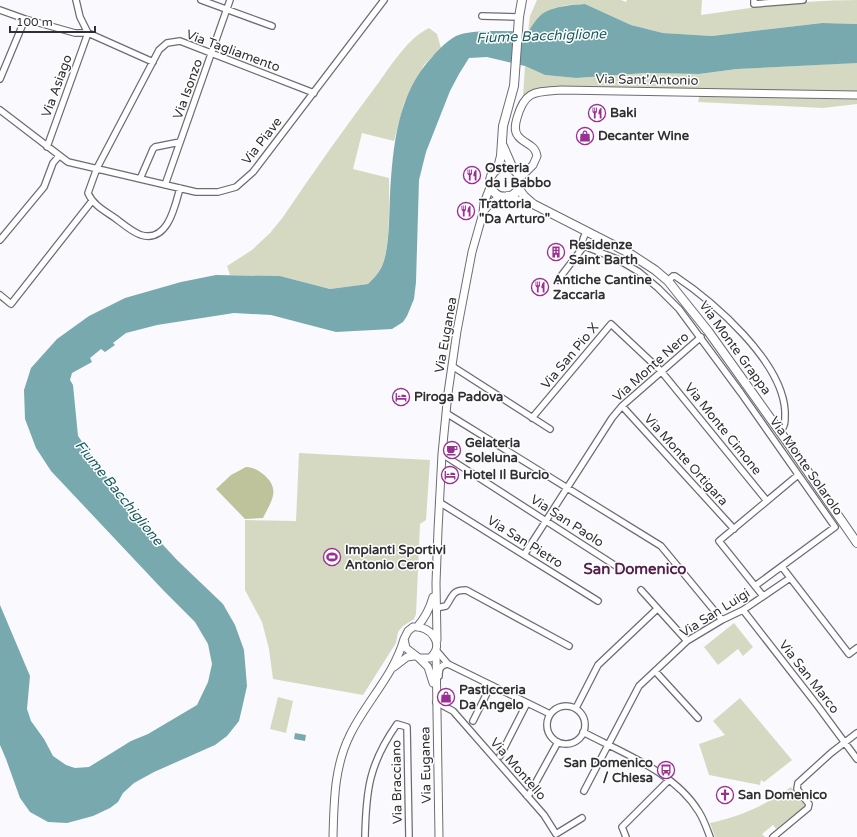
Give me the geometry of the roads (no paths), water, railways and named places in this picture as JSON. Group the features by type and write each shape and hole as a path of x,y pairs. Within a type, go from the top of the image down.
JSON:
{"main road":[{"name":"Via Euganea","path":"491,185 490,181 493,173 498,168 503,145 503,126 514,86 521,0"},
{"name":"Via Euganea","path":"503,145 514,170 520,178"},
{"path":"498,168 506,167 514,170"},
{"path":"491,185 495,193 506,196 514,194 518,188 520,178"},
{"name":"Via Monte Grappa","path":"518,188 533,204 643,261 668,280 742,378 857,543"},
{"name":"Via Monte Grappa","path":"506,196 523,203 533,204"}],"street":[{"path":"76,0 80,17 88,33"},
{"path":"201,0 272,26"},
{"name":"Via Isonzo","path":"165,184 230,0"},
{"name":"Via Piave","path":"0,110 68,162 196,192 218,192 236,186 253,172 384,0"},
{"path":"754,0 754,4 803,0"},
{"path":"0,10 25,19 75,33 88,33 153,62"},
{"path":"482,16 519,17"},
{"path":"0,79 25,19"},
{"name":"Via Asiago","path":"47,147 88,33"},
{"name":"Via Tagliamento","path":"92,201 88,193 97,168 159,50 167,43 180,41 314,93"},
{"name":"Via Sant'Antonio","path":"520,178 529,170 536,160 536,152 534,148 517,135 514,128 523,100 537,92 562,90 857,95"},
{"path":"140,179 152,149 155,147 180,142"},
{"path":"0,240 44,187 53,163 59,156"},
{"path":"514,170 522,172 529,170"},
{"name":"Via Euganea","path":"439,837 435,692 436,583 442,454 452,366 472,252 483,213 484,203 491,185"},
{"path":"0,295 11,304 92,201 135,232 148,236 162,230 169,223 180,188"},
{"path":"483,213 488,205 506,196"},
{"path":"558,280 584,246 583,239 587,231"},
{"path":"592,248 597,237"},
{"name":"Via Monte Grappa","path":"584,246 592,248 644,276 679,309 701,337"},
{"name":"Via Monte Grappa","path":"668,280 675,276 708,301 736,326 758,352 779,386 783,398 785,419 783,428 780,431"},
{"name":"Via San Pio X","path":"532,418 611,324 661,371"},
{"name":"Via Monte Nero","path":"524,555 612,418 622,406 701,337"},
{"name":"Via Monte Solarolo","path":"701,337 835,527 755,586"},
{"path":"452,366 550,429"},
{"name":"Via Monte Cimone","path":"661,371 767,501"},
{"path":"735,384 742,378"},
{"name":"Via Monte Ortigara","path":"622,406 734,529"},
{"path":"446,413 662,546 722,620"},
{"path":"780,450 788,443"},
{"name":"Via San Paolo","path":"442,454 619,568"},
{"path":"763,596 719,541 798,475"},
{"name":"Via San Pietro","path":"439,502 598,601"},
{"path":"782,567 849,654 857,648"},
{"name":"Via San Luigi","path":"584,791 639,686 687,641 722,620 743,610 790,578"},
{"name":"Via Euganea","path":"435,692 428,667 406,648 404,639 408,631 413,627 417,627 431,605 436,583"},
{"path":"436,608 446,606 454,593 458,590 466,590 569,646"},
{"path":"641,590 687,641"},
{"path":"576,708 598,665 657,609"},
{"name":"Via San Marco","path":"743,610 857,758"},
{"path":"417,627 434,636 436,640"},
{"path":"333,837 335,785 338,768 344,749 353,730 391,670 404,639"},
{"path":"391,670 407,657 430,658 436,650 448,664"},
{"path":"419,658 448,664 550,714"},
{"path":"435,692 439,670 443,665 448,664"},
{"path":"655,671 698,718"},
{"path":"473,721 491,685"},
{"name":"Via Montello","path":"436,702 453,711 544,815 556,834 582,818"},
{"path":"500,756 527,703"},
{"path":"570,706 576,708 580,712 584,722 583,732 575,741 570,743 558,742 552,738 547,727 547,720 550,714 559,707 570,706"},
{"name":"Via Bracciano","path":"365,837 365,812 369,781 374,765 386,740 397,724 407,727 409,837"},
{"path":"583,732 654,770 669,780 692,801 699,812 710,837"},
{"path":"773,837 808,808 809,804 797,789 798,783 857,733"},
{"path":"527,796 558,742"},
{"path":"626,837 622,827 669,780"}],"water":[{"name":"Fiume Bacchiglione","path":"585,4 631,25 663,33 712,36 822,23 857,24 857,63 737,69 699,74 646,73 576,78 545,75 525,66 487,57 469,58 450,91 426,152 419,180 416,282 414,299 403,322 392,329 336,332 271,315 234,313 157,325 126,333 113,343 115,345 105,352 101,349 90,358 92,362 72,373 70,380 73,385 78,436 128,507 177,560 223,604 235,625 244,650 247,686 239,721 227,736 215,745 154,772 134,783 123,793 118,802 110,808 93,816 67,823 48,822 30,812 20,798 0,745 0,605 30,676 27,709 31,721 44,739 53,756 66,765 75,768 89,767 131,741 148,734 197,705 208,682 212,664 208,644 195,622 51,471 36,448 25,419 24,390 31,368 57,339 89,316 125,298 181,282 216,275 280,276 330,289 368,284 380,270 386,254 395,140 404,104 421,71 449,40 456,36 480,31 528,32 538,18 547,11 562,6"},
{"path":"295,733 306,735 305,741 294,739"}],"place":[{"name":"Baki","path":"597,113"},
{"name":"Decanter Wine","path":"585,136"},
{"name":"Osteria da i Babbo","path":"472,175"},
{"name":"Trattoria \"Da Arturo\"","path":"466,211"},
{"name":"Residenze Saint Barth","path":"556,252"},
{"name":"Antiche Cantine Zaccaria","path":"540,287"},
{"name":"Piroga Padova","path":"401,397"},
{"name":"Gelateria Soleluna","path":"452,450"},
{"name":"Hotel Il Burcio","path":"450,475"},
{"name":"Impianti Sportivi Antonio Ceron","path":"332,557"},
{"name":"Pasticceria Da Angelo","path":"446,697"},
{"name":"San Domenico / Chiesa","path":"666,770"},
{"name":"San Domenico","path":"725,795"}],"district":[{"name":"San Domenico","path":"635,569"}]}
